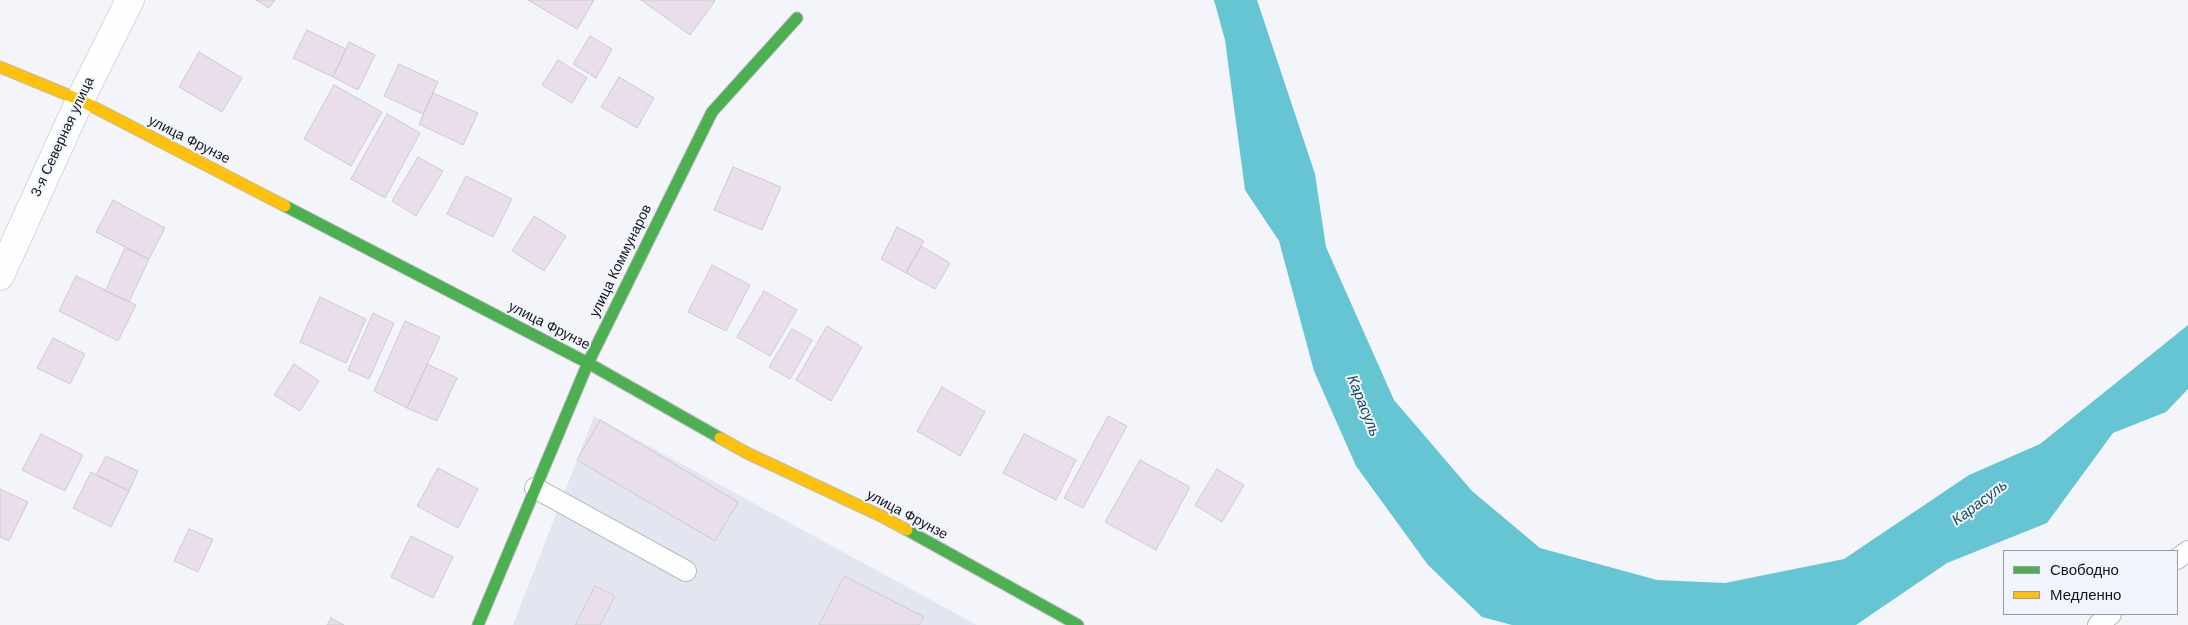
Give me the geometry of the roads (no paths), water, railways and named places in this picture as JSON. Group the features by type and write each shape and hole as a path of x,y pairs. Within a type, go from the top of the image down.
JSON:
{"street":[{"name":"3-я Северная улица","path":"0,276 80,100 130,0"},
{"name":"улица Коммунаров","path":"478,625 588,363 712,112 797,18"},
{"name":"улица Фрунзе","path":"0,67 80,100 588,363 747,453 881,516 1078,625"}],"lane":[{"path":"536,488 686,571"},
{"path":"2098,625 2110,615"}],"water":[{"name":"Карасуль","path":"1214,0 1257,0 1315,174 1326,247 1394,400 1472,491 1540,548 1657,580 1725,583 1844,559 1969,475 2040,444 2188,325 2188,389 2166,412 2113,433 2047,523 1947,563 1856,625 1512,625 1482,617 1428,565 1356,466 1314,371 1279,241 1245,190 1225,40"}]}
